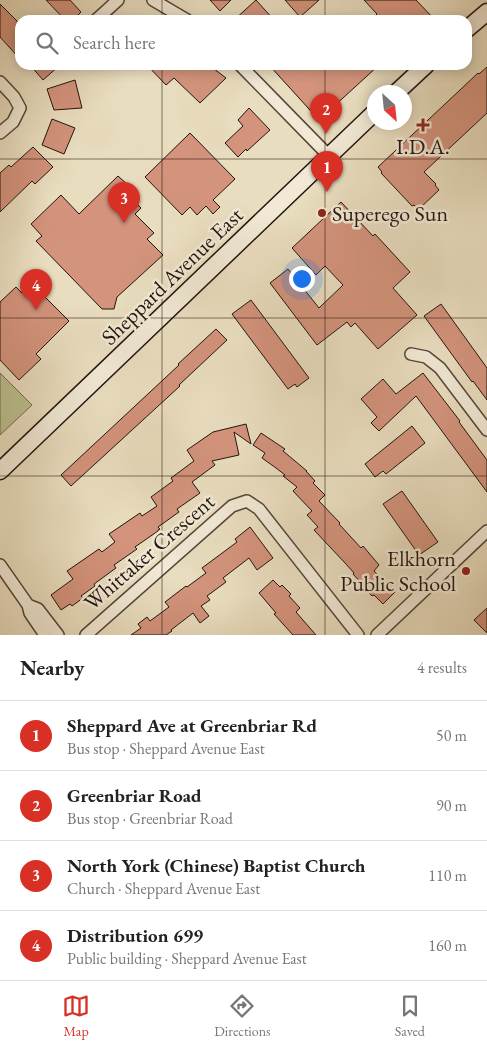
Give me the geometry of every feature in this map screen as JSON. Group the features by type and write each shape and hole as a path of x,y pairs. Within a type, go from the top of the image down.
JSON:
{"main road":[{"path":"472,25 486,12"},
{"path":"405,85 421,70"},
{"name":"Sheppard Avenue East","path":"0,471 367,121"}],"street":[{"path":"102,15 118,0"},
{"path":"153,0 178,15"},
{"path":"245,70 329,156"},
{"path":"0,82 14,97 20,108 13,122 0,133"},
{"path":"411,354 426,357 440,368 487,430"},
{"name":"Whittaker Crescent","path":"86,635 232,506 247,501 259,509 358,635"},
{"path":"377,635 487,531"},
{"path":"0,565 28,605 30,613 45,635"},
{"path":"28,605 38,609 58,635"}],"green space":[{"path":"0,373 32,405 0,435"}],"building":[{"path":"46,0 70,0 81,12 78,15 60,15"},
{"path":"210,0 231,0 220,11"},
{"path":"256,0 270,15 240,15"},
{"path":"285,0 319,0 302,15 298,15"},
{"path":"364,0 416,0 430,15 376,15"},
{"path":"0,4 15,19 15,54 0,37"},
{"path":"487,67 487,113 424,172 436,184 439,190 418,210 381,173 378,167 478,73"},
{"path":"34,70 54,70 43,80"},
{"path":"152,70 216,70 226,78 200,103 174,78 166,85"},
{"path":"274,70 374,70 319,120"},
{"path":"75,80 82,108 54,110 47,89"},
{"path":"249,108 270,130 238,157 225,143 243,126 238,120"},
{"path":"52,119 75,128 64,154 42,145"},
{"path":"190,133 235,179 213,200 220,207 213,214 206,206 197,215 190,207 182,215 145,177"},
{"path":"33,147 53,167 35,184 32,181 0,212 0,173 9,165 11,167"},
{"path":"118,176 129,186 124,191 141,208 135,214 154,233 147,239 163,255 117,297 114,309 102,309 36,241 42,236 31,224 61,195 79,214"},
{"path":"341,202 373,236 375,234 410,272 393,288 417,315 378,349 355,323 351,327 347,322 317,345 270,283 288,269 319,308 343,285 325,266 316,275 292,248"},
{"path":"32,284 69,321 36,354 41,359 19,380 0,360 0,302 16,287 22,293"},
{"path":"251,300 309,378 297,387 295,384 288,389 232,314"},
{"path":"441,304 487,368 487,400 424,316"},
{"path":"216,329 227,340 71,486 61,475"},
{"path":"423,373 487,460 487,492 416,396 379,431 371,423 377,417 361,399 383,379 396,394"},
{"path":"246,424 251,444 234,432 239,455 212,461 215,465 192,482 200,493 177,509 179,512 158,527 160,529 158,531 135,547 137,549 114,565 116,568 94,584 95,586 81,596 83,598 72,606 70,604 61,610 51,595 73,579 67,571 99,549 102,552 115,542 109,534 140,513 142,516 157,506 151,497 173,481 171,478 194,461 187,450 213,432"},
{"path":"412,426 425,443 386,474 383,471 375,477 365,464"},
{"path":"261,433 285,449 283,451 307,471 315,481 313,483 325,495 319,501 361,548 363,546 379,565 374,571 395,592 383,604 363,587 354,573 314,530 318,527 307,515 312,511 293,491 297,487 283,476 285,475 262,458 265,453 253,445"},
{"path":"402,491 438,542 419,555 383,504"},
{"path":"250,527 273,558 257,570 249,558 223,578 226,582 207,596 210,600 201,606 209,616 200,623 193,613 166,635 131,635 141,628 138,624 147,617 150,621 169,607 165,602 206,573 202,568 237,542 235,539"},
{"path":"273,580 280,587 282,585 291,594 289,596 300,608 296,612 316,635 293,635 274,614 276,613 259,593"},
{"path":"487,608 487,633 474,620"}],"place":[{"name":"I.D.A.","path":"423,125"},
{"name":"Greenbriar Road","path":"326,134"},
{"name":"Sheppard Ave at Greenbriar Rd","path":"327,192"},
{"name":"Superego Sun","path":"322,213"},
{"name":"North York (Chinese) Baptist Church","path":"124,223"},
{"name":"Distribution 699","path":"36,310"},
{"name":"Elkhorn Public School","path":"466,571"}]}
